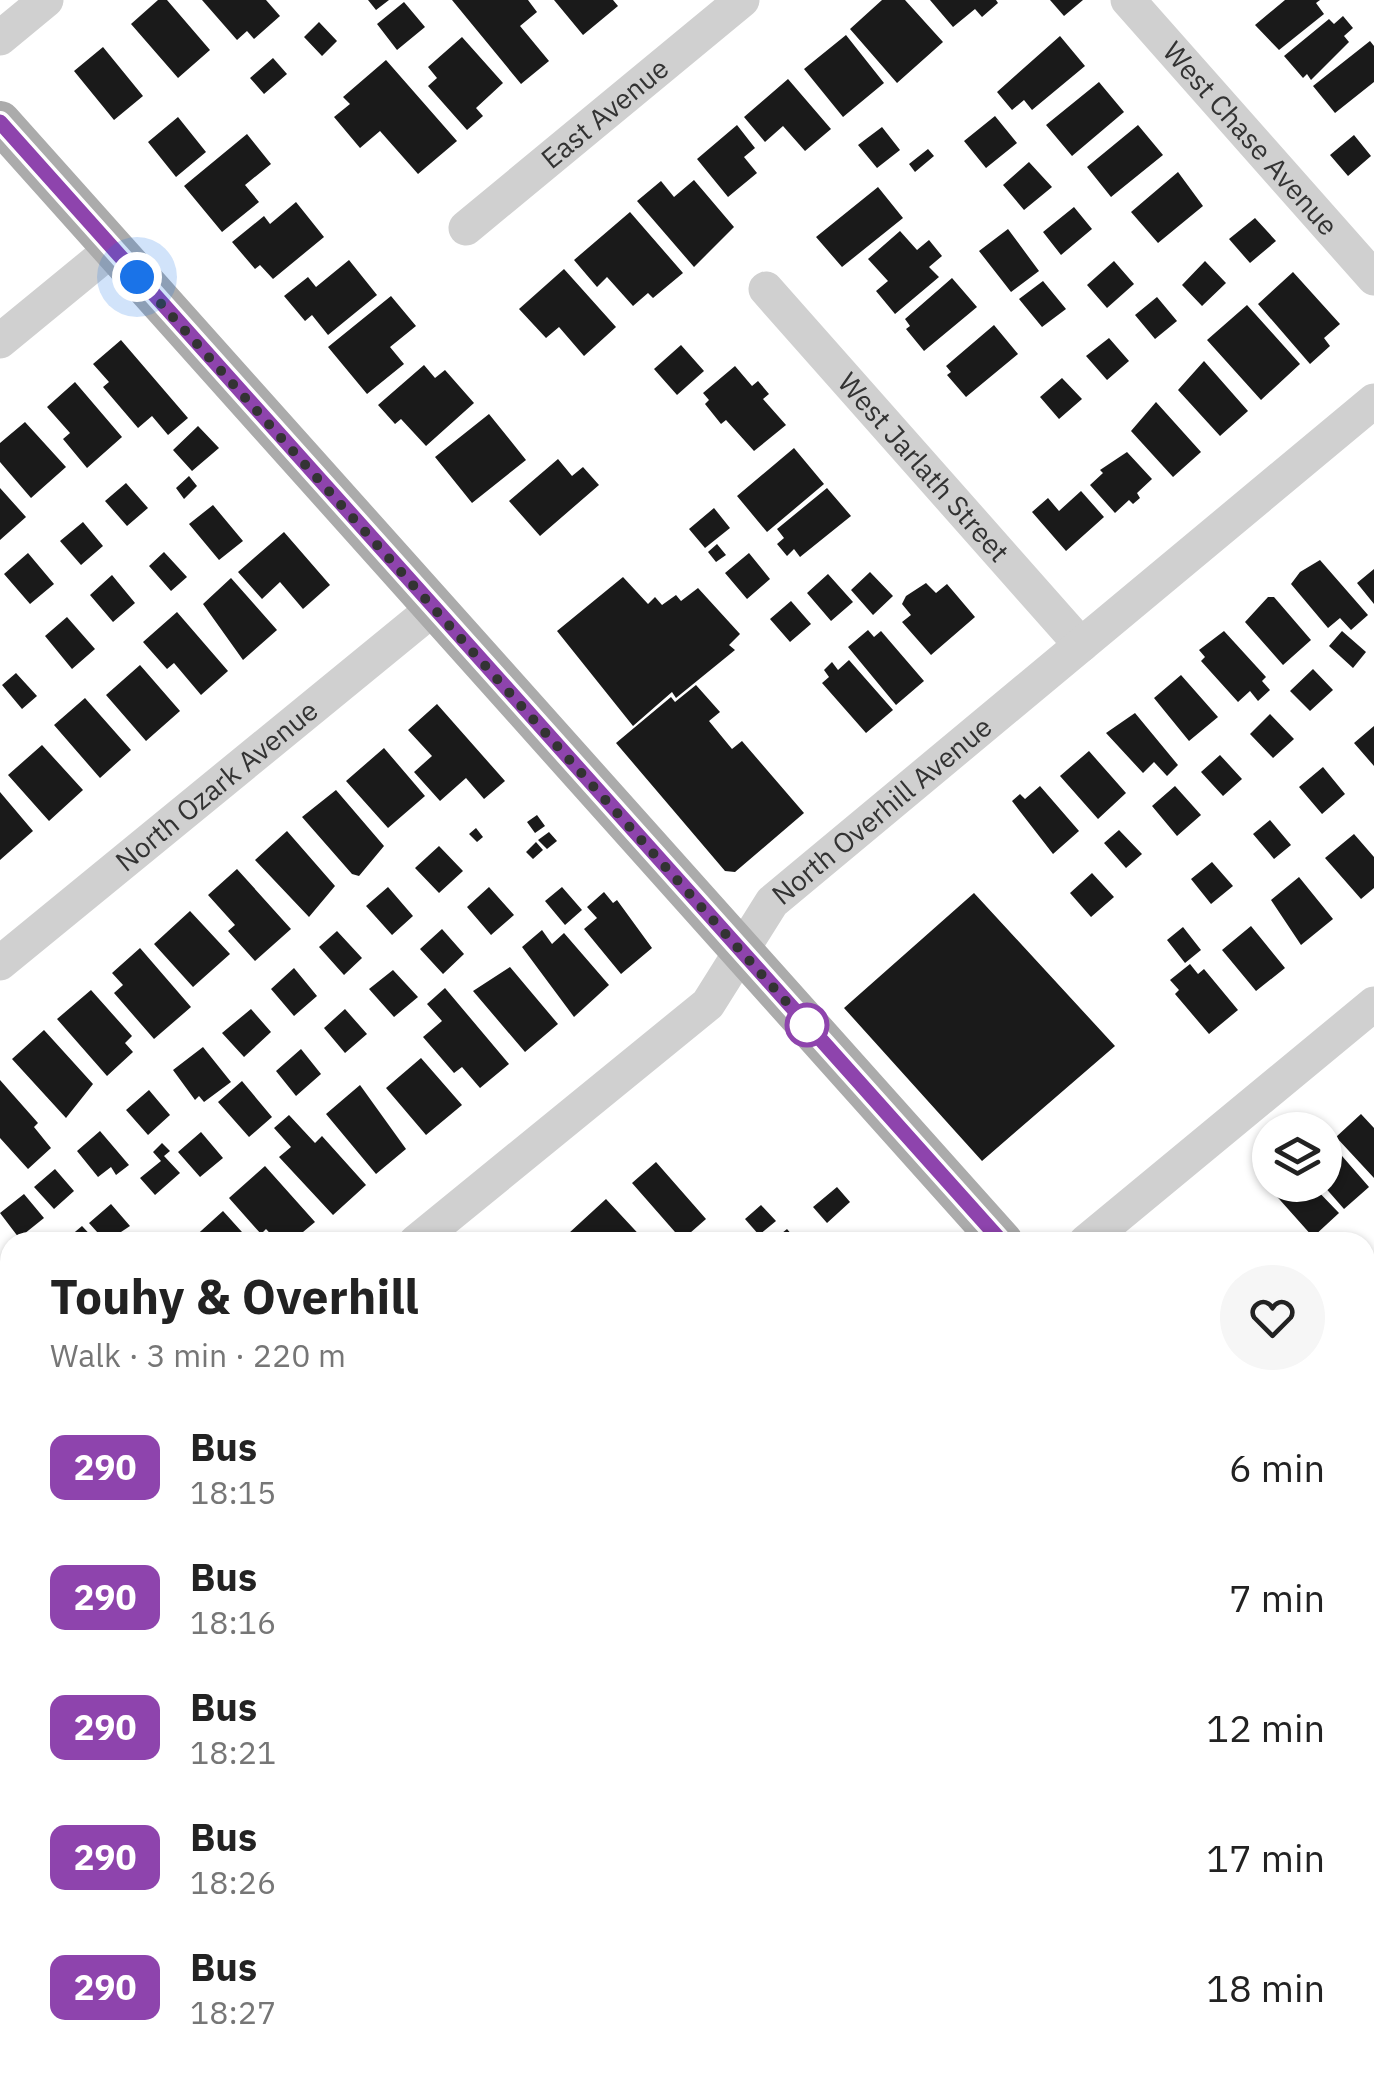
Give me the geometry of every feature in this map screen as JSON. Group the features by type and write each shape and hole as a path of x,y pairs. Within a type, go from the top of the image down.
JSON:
{"main road":[{"path":"0,122 993,1232"}],"street":[{"path":"0,38 46,0"},
{"name":"East Avenue","path":"466,228 742,0"},
{"name":"West Chase Avenue","path":"1128,0 1374,278"},
{"path":"0,342 112,249"},
{"name":"West Jarlath Street","path":"766,288 1081,645"},
{"name":"North Overhill Avenue","path":"428,1232 708,1004 772,902 1374,401"},
{"name":"North Ozark Avenue","path":"0,964 434,608"},
{"path":"1098,1232 1374,1004"}],"building":[{"path":"158,0 167,0 210,50 178,78 131,24"},
{"path":"202,0 266,0 280,16 254,39 247,31 237,40"},
{"path":"368,0 389,0 376,10"},
{"path":"452,0 528,0 537,12 520,26 549,61 521,84"},
{"path":"554,0 613,0 618,6 583,35"},
{"path":"882,0 905,0 943,42 897,83 850,29"},
{"path":"930,0 998,3 982,17 975,9 953,27"},
{"path":"1050,0 1083,0 1064,16"},
{"path":"1285,0 1320,0 1316,3 1324,14 1279,50 1255,25"},
{"path":"404,2 425,27 397,50 377,24"},
{"path":"1343,16 1353,28 1344,36 1349,42 1311,80 1307,74 1303,78 1284,56 1329,19 1334,24"},
{"path":"319,22 337,41 322,56 304,37"},
{"path":"846,35 884,83 843,117 804,69"},
{"path":"1060,36 1085,66 1032,110 1024,100 1012,110 997,92"},
{"path":"462,37 503,83 476,108 483,116 467,130 428,86 437,78 428,67"},
{"path":"1370,41 1374,46 1374,82 1335,113 1313,86"},
{"path":"103,47 143,96 114,120 74,71"},
{"path":"273,58 287,74 264,94 250,78"},
{"path":"386,60 457,141 418,174 380,131 360,148 334,117 350,104 343,97"},
{"path":"788,79 831,129 805,151 783,126 765,142 744,117"},
{"path":"1099,82 1124,112 1072,156 1046,125"},
{"path":"995,116 1017,143 986,168 964,141"},
{"path":"178,117 206,152 176,177 148,142"},
{"path":"737,125 755,148 744,157 757,173 728,197 697,159"},
{"path":"1138,125 1163,155 1111,197 1087,167"},
{"path":"882,127 900,150 877,168 858,145"},
{"path":"247,134 271,164 245,185 259,202 222,232 184,186"},
{"path":"1354,135 1371,156 1348,176 1330,155"},
{"path":"928,149 934,156 915,172 909,164"},
{"path":"1029,162 1052,187 1024,210 1003,185"},
{"path":"1178,172 1203,206 1158,243 1131,212"},
{"path":"694,180 734,227 694,267 637,201 661,181 674,197"},
{"path":"878,187 903,218 842,267 816,237"},
{"path":"296,202 324,237 273,279 260,265 255,269 232,242 264,216 270,224"},
{"path":"1074,207 1092,229 1061,255 1043,232"},
{"path":"630,212 683,273 653,298 648,293 633,306 607,277 597,287 574,260"},
{"path":"1255,218 1276,241 1250,263 1229,239"},
{"path":"1008,229 1039,271 1011,292 979,251"},
{"path":"900,231 917,250 929,240 942,256 929,267 939,277 895,314 876,291 888,281 868,259"},
{"path":"349,260 377,295 328,335 312,315 305,321 284,296 308,277 316,287"},
{"path":"1114,261 1134,284 1107,308 1087,285"},
{"path":"1205,261 1226,283 1202,306 1182,285"},
{"path":"564,269 616,327 584,356 559,327 546,338 519,309"},
{"path":"1293,272 1340,324 1324,338 1330,346 1310,364 1258,304"},
{"path":"952,278 977,307 924,351 906,329 910,326 905,319"},
{"path":"1043,281 1066,309 1042,327 1019,299"},
{"path":"391,296 416,326 390,347 404,364 367,394 328,347"},
{"path":"1157,297 1177,321 1155,339 1135,315"},
{"path":"1247,305 1300,364 1261,400 1207,340"},
{"path":"994,325 1018,354 966,397 947,375 951,372 946,366"},
{"path":"1109,338 1129,361 1107,380 1086,356"},
{"path":"121,340 188,418 168,435 152,416 138,428 103,387 109,382 93,364"},
{"path":"681,345 704,371 677,395 654,369"},
{"path":"1204,361 1248,411 1220,436 1178,390"},
{"path":"424,365 435,378 445,370 474,403 426,446 401,419 395,424 378,405"},
{"path":"735,366 752,386 758,381 769,394 763,399 786,425 754,451 726,420 721,424 705,404 709,400 703,393"},
{"path":"1062,378 1082,399 1059,419 1040,397"},
{"path":"75,382 122,437 87,468 63,439 70,433 47,407"},
{"path":"1156,402 1201,452 1173,477 1131,431"},
{"path":"489,414 526,460 472,503 435,457"},
{"path":"25,422 66,467 31,498 0,462 0,443"},
{"path":"198,426 219,448 192,471 173,450"},
{"path":"794,448 824,484 767,532 737,496"},
{"path":"1127,452 1152,479 1137,493 1140,498 1133,504 1129,500 1115,513 1090,485 1103,473 1100,470"},
{"path":"558,459 572,476 583,467 599,485 540,536 509,501"},
{"path":"189,476 197,486 184,499 176,488"},
{"path":"126,483 148,508 127,526 105,501"},
{"path":"0,488 26,517 0,540"},
{"path":"827,488 851,516 800,557 794,549 787,556 777,544 784,538 777,529"},
{"path":"1081,491 1104,517 1066,551 1032,512 1048,498 1059,511"},
{"path":"213,505 243,541 219,560 189,524"},
{"path":"714,508 730,528 705,548 689,529"},
{"path":"83,522 103,546 81,565 60,541"},
{"path":"284,532 330,585 303,609 280,582 262,599 238,572"},
{"path":"717,544 726,555 716,562 708,552"},
{"path":"164,552 187,577 171,591 149,566"},
{"path":"28,553 54,584 30,604 4,574"},
{"path":"749,553 770,579 747,599 725,573"},
{"path":"1320,560 1368,615 1351,630 1340,618 1328,628 1291,584 1300,572"},
{"path":"1374,569 1374,604 1357,583"},
{"path":"870,572 893,596 873,615 851,590"},
{"path":"828,574 853,602 831,621 807,593"},
{"path":"112,575 135,603 113,622 90,595"},
{"path":"623,577 648,604 655,597 662,605 676,595 681,601 698,588 740,634 729,645 735,650 676,698 672,692 633,726 557,631"},
{"path":"231,578 277,630 243,660 203,604"},
{"path":"926,583 936,593 947,584 975,617 931,655 902,622 911,615 902,604 906,596"},
{"path":"1268,597 1274,597 1311,640 1283,665 1245,622"},
{"path":"791,601 811,624 790,642 770,619"},
{"path":"177,612 228,671 201,695 174,663 167,669 143,642"},
{"path":"67,617 95,649 72,669 45,636"},
{"path":"868,630 874,637 881,631 924,681 896,705 848,647"},
{"path":"1224,631 1266,677 1262,681 1270,690 1258,701 1250,691 1238,702 1201,661 1205,657 1199,650"},
{"path":"1342,631 1366,652 1353,668 1329,646"},
{"path":"849,660 893,710 866,733 822,683 829,677 824,670 832,662 838,670"},
{"path":"140,665 180,711 146,741 106,695"},
{"path":"1313,669 1333,690 1310,711 1290,691"},
{"path":"16,673 37,696 22,709 2,685"},
{"path":"1181,675 1218,717 1189,741 1154,698"},
{"path":"696,685 720,712 709,721 732,749 742,741 804,813 735,872 725,871 616,743 671,697 675,702"},
{"path":"85,698 131,750 100,778 54,725"},
{"path":"437,704 505,781 484,799 466,778 440,801 414,772 432,756 408,730"},
{"path":"1135,713 1178,765 1167,776 1154,762 1143,773 1106,733"},
{"path":"1270,714 1294,739 1273,758 1250,734"},
{"path":"1374,726 1374,766 1354,743"},
{"path":"42,745 83,790 49,821 8,775"},
{"path":"384,748 425,796 388,828 346,781"},
{"path":"1089,751 1126,793 1098,819 1060,776"},
{"path":"1220,755 1242,779 1223,796 1201,772"},
{"path":"1323,767 1345,794 1322,814 1299,787"},
{"path":"1040,786 1079,831 1053,854 1012,801 1020,794 1025,799"},
{"path":"1175,786 1201,815 1177,836 1152,806"},
{"path":"336,790 384,846 359,876 352,874 302,817"},
{"path":"0,792 33,831 0,860"},
{"path":"537,815 545,826 535,833 527,822"},
{"path":"1270,820 1291,845 1274,859 1253,834"},
{"path":"476,828 483,837 477,842 469,834"},
{"path":"1119,830 1142,854 1126,868 1104,843"},
{"path":"287,831 335,886 309,917 255,860"},
{"path":"549,832 557,841 547,849 538,840"},
{"path":"1354,834 1374,857 1374,888 1361,899 1325,858"},
{"path":"536,842 543,850 533,859 526,852"},
{"path":"439,846 463,871 439,893 415,868"},
{"path":"1212,862 1233,886 1211,904 1191,879"},
{"path":"237,869 291,929 255,961 228,931 235,925 208,895"},
{"path":"1092,873 1114,897 1091,917 1070,893"},
{"path":"1299,877 1333,919 1301,945 1271,900"},
{"path":"388,887 413,916 392,935 366,906"},
{"path":"489,887 514,915 491,935 467,907"},
{"path":"562,887 582,910 565,925 545,901"},
{"path":"604,892 613,903 617,900 652,948 621,974 584,929 597,918 587,907"},
{"path":"974,893 1115,1046 982,1161 844,1008"},
{"path":"190,911 230,954 193,987 154,944"},
{"path":"1251,926 1285,968 1256,991 1222,950"},
{"path":"1183,927 1201,950 1185,963 1167,940"},
{"path":"442,929 464,954 443,974 420,949"},
{"path":"542,930 552,944 564,933 609,985 574,1017 522,947"},
{"path":"337,931 362,958 344,975 319,947"},
{"path":"140,948 191,1007 154,1039 114,993 123,985 112,973"},
{"path":"1190,964 1198,974 1204,969 1238,1010 1209,1034 1175,994 1179,990 1170,980"},
{"path":"510,967 558,1024 525,1052 473,991"},
{"path":"294,968 317,996 294,1016 271,989"},
{"path":"393,970 418,997 394,1017 369,989"},
{"path":"445,988 509,1064 480,1088 462,1067 454,1073 423,1037 442,1021 427,1004"},
{"path":"91,990 132,1036 125,1043 133,1052 107,1076 57,1019"},
{"path":"251,1009 271,1032 244,1057 222,1033"},
{"path":"345,1009 367,1034 345,1053 324,1028"},
{"path":"44,1030 93,1084 66,1118 12,1059"},
{"path":"203,1047 231,1082 204,1102 199,1096 195,1100 173,1070"},
{"path":"301,1049 321,1074 296,1096 276,1071"},
{"path":"421,1058 462,1105 426,1135 386,1088"},
{"path":"0,1080 38,1123 34,1127 51,1148 28,1169 0,1138"},
{"path":"242,1081 272,1117 249,1137 218,1102"},
{"path":"360,1085 406,1149 376,1174 326,1114"},
{"path":"149,1090 170,1115 148,1135 126,1110"},
{"path":"1361,1114 1374,1128 1374,1178 1342,1143 1342,1131"},
{"path":"289,1115 315,1143 322,1136 366,1185 333,1215 279,1157 291,1147 274,1128"},
{"path":"100,1131 129,1165 116,1175 111,1167 98,1177 77,1151"},
{"path":"201,1132 223,1158 200,1177 178,1152"},
{"path":"162,1143 170,1151 164,1156 180,1173 155,1195 140,1178 161,1161 153,1152"},
{"path":"1342,1156 1369,1187 1344,1209 1338,1202 1342,1202"},
{"path":"656,1162 706,1219 691,1232 675,1232 632,1183"},
{"path":"265,1166 315,1222 303,1232 259,1232 229,1198"},
{"path":"55,1169 74,1191 54,1209 34,1187"},
{"path":"837,1187 850,1202 827,1223 813,1207"},
{"path":"24,1194 44,1218 26,1232 14,1232 0,1213"},
{"path":"606,1199 637,1232 570,1232"},
{"path":"1282,1202 1328,1202 1339,1213 1318,1232 1309,1232"},
{"path":"111,1204 130,1226 121,1232 97,1232 89,1223"},
{"path":"761,1205 776,1221 763,1232 756,1232 745,1219"},
{"path":"223,1211 242,1232 200,1232"}],"bus line":[{"name":"290","path":"0,122 993,1232"}],"route":[{"path":"137,277 807,1025"}]}
